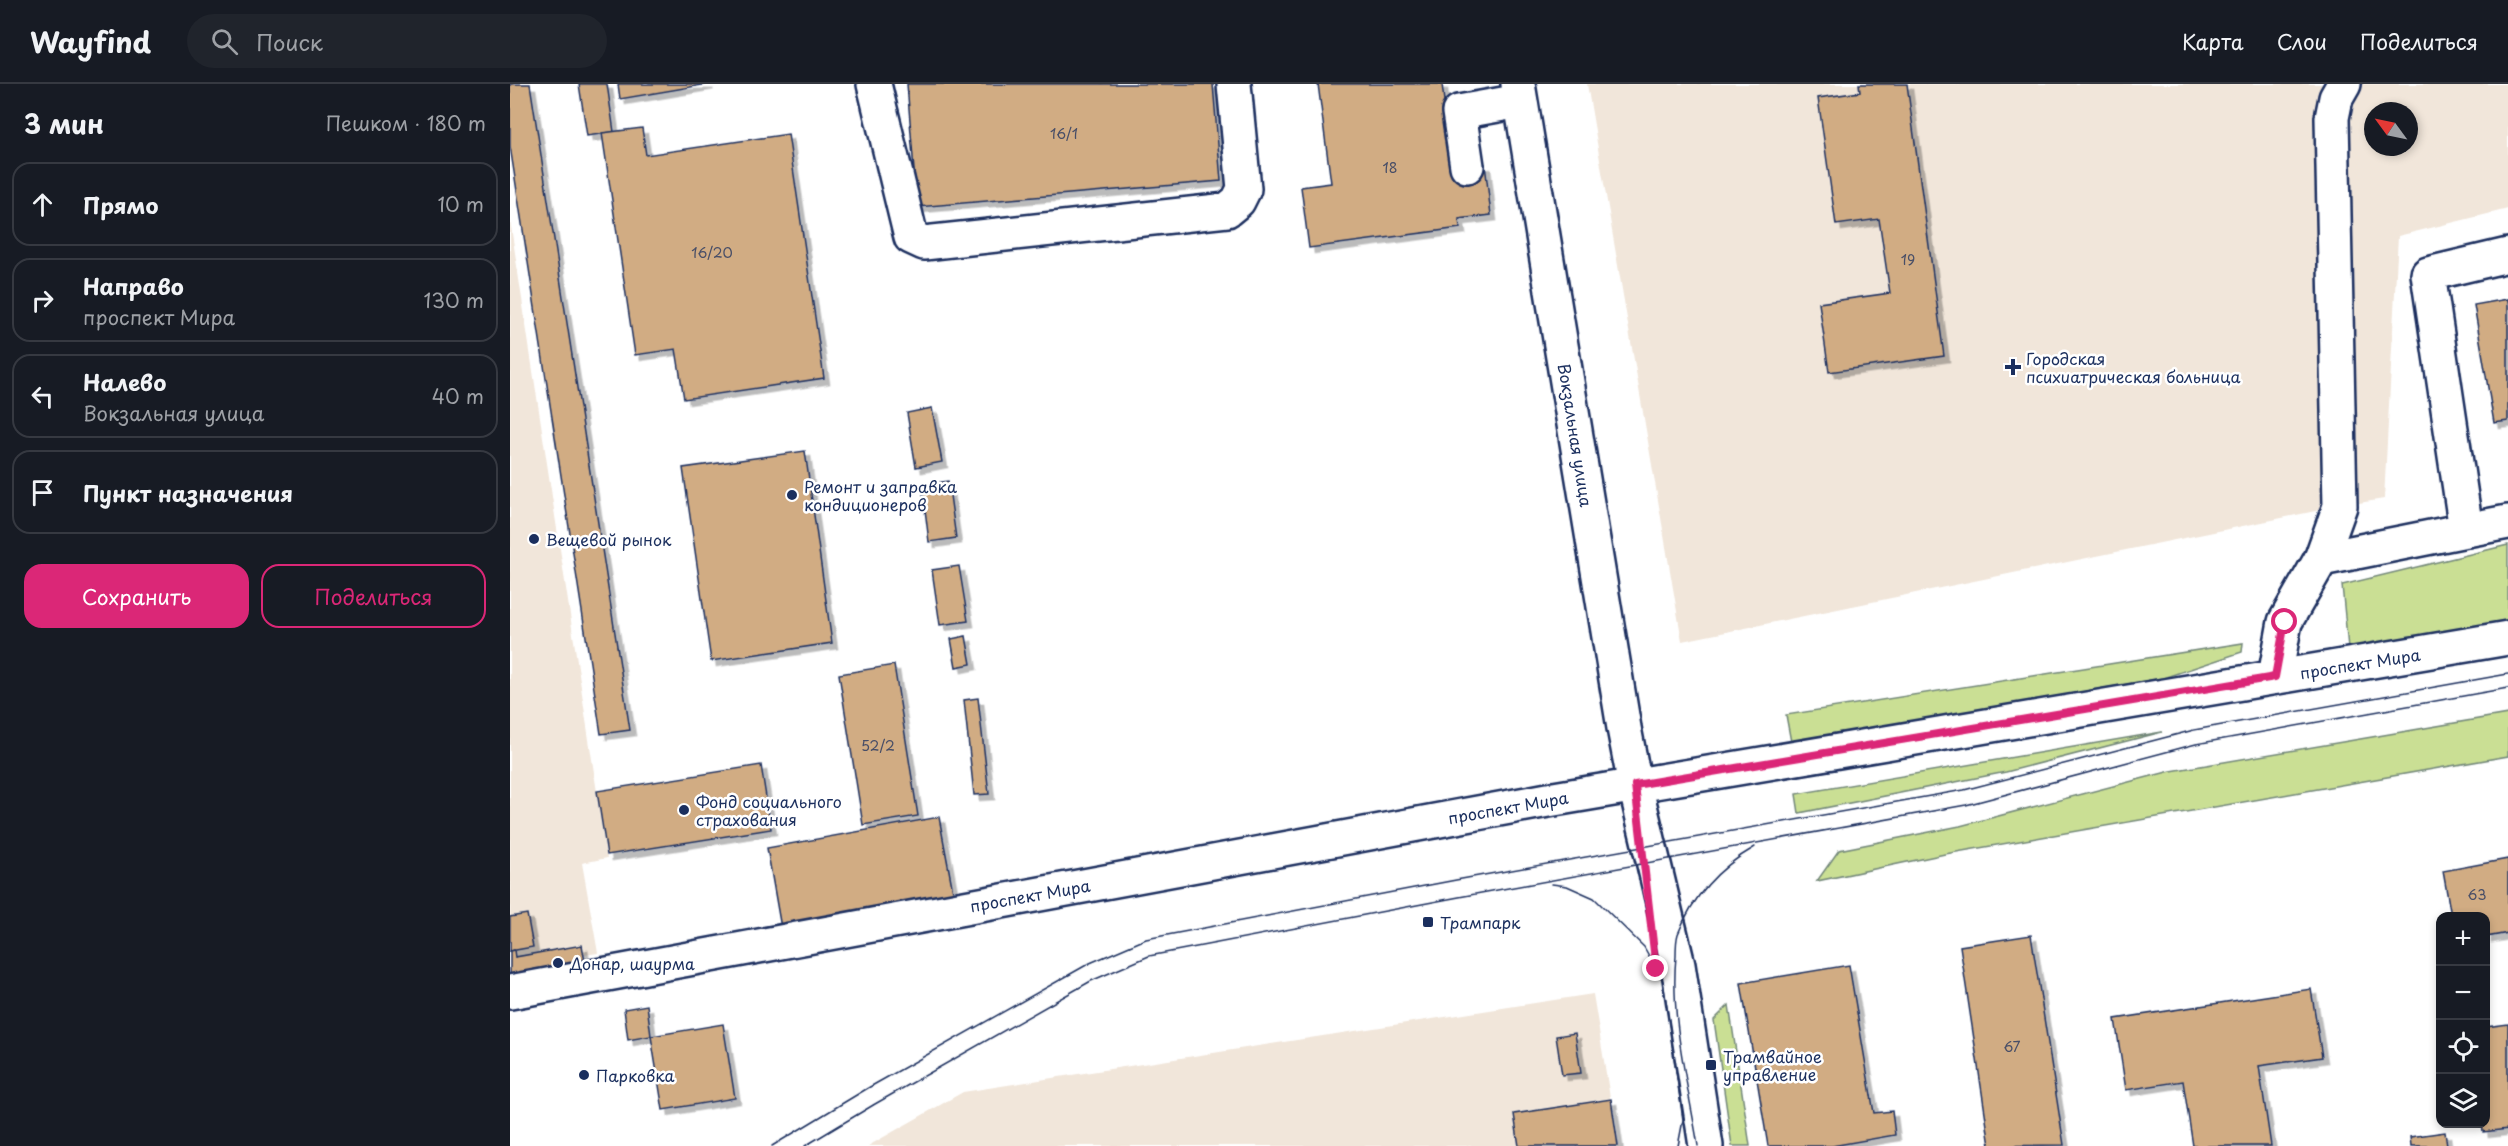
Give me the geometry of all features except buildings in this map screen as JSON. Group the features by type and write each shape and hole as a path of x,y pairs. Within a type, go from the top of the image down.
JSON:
{"street":[{"path":"874,84 911,237 924,243 1227,210 1238,201 1244,189 1234,84"},
{"path":"2275,677 2285,622 2321,560 2340,506 2332,118 2336,99 2344,84"},
{"path":"1467,166 1459,112 1519,93"},
{"name":"Вокзальная улица","path":"1519,93 1635,785 1656,969 1682,1146"},
{"path":"2466,530 2428,274 2508,255"},
{"path":"2321,560 2508,522"},
{"name":"проспект Мира","path":"510,992 1635,785 2508,638"},
{"name":"Вокзальная улица","path":"1635,785 1678,965 1706,1146"}],"shaded area":[{"name":"Городская психиатрическая больница","path":"1587,84 2508,84 2508,209 2398,236 2384,499 2340,506 1682,641"},
{"name":"Вещевой рынок","path":"510,220 607,858 582,863 598,953 510,966"},
{"path":"1593,994 1618,1146 868,1146 963,1092"}],"green space":[{"path":"2508,545 2508,621 2348,648 2342,585"},
{"path":"2243,643 2242,652 2163,678 1791,742 1786,715"},
{"path":"2508,714 2508,756 1945,854 1817,881 1839,850 1960,826 2171,771"},
{"path":"2162,732 2006,772 1799,813 1796,794"},
{"path":"1729,1005 1750,1146 1732,1146 1714,1020"}],"tram line":[{"path":"772,1146 868,1088 1090,963 1146,939 1456,880 1964,790 2194,730 2508,674"},
{"path":"805,1146 1091,981 1149,956 1966,805 2196,744 2508,688"},
{"path":"1698,1146 1678,1027 1675,979 1677,936 1691,907 1709,883 1730,864 1755,847"},
{"path":"1552,884 1567,886 1594,898 1644,947 1663,981 1683,1120 1678,1146"}],"place":[{"name":"Городская психиатрическая больница","path":"2013,367"},
{"name":"Ремонт и заправка кондиционеров","path":"792,495"},
{"name":"Вещевой рынок","path":"534,539"},
{"name":"Фонд социального страхования","path":"684,810"},
{"name":"Трампарк","path":"1428,922"},
{"name":"Донар, шаурма","path":"558,963"},
{"name":"Трамвайное управление","path":"1711,1065"},
{"name":"Парковка","path":"584,1075"}],"route":[{"path":"1656,969 1635,785 2275,677 2285,622"}]}
